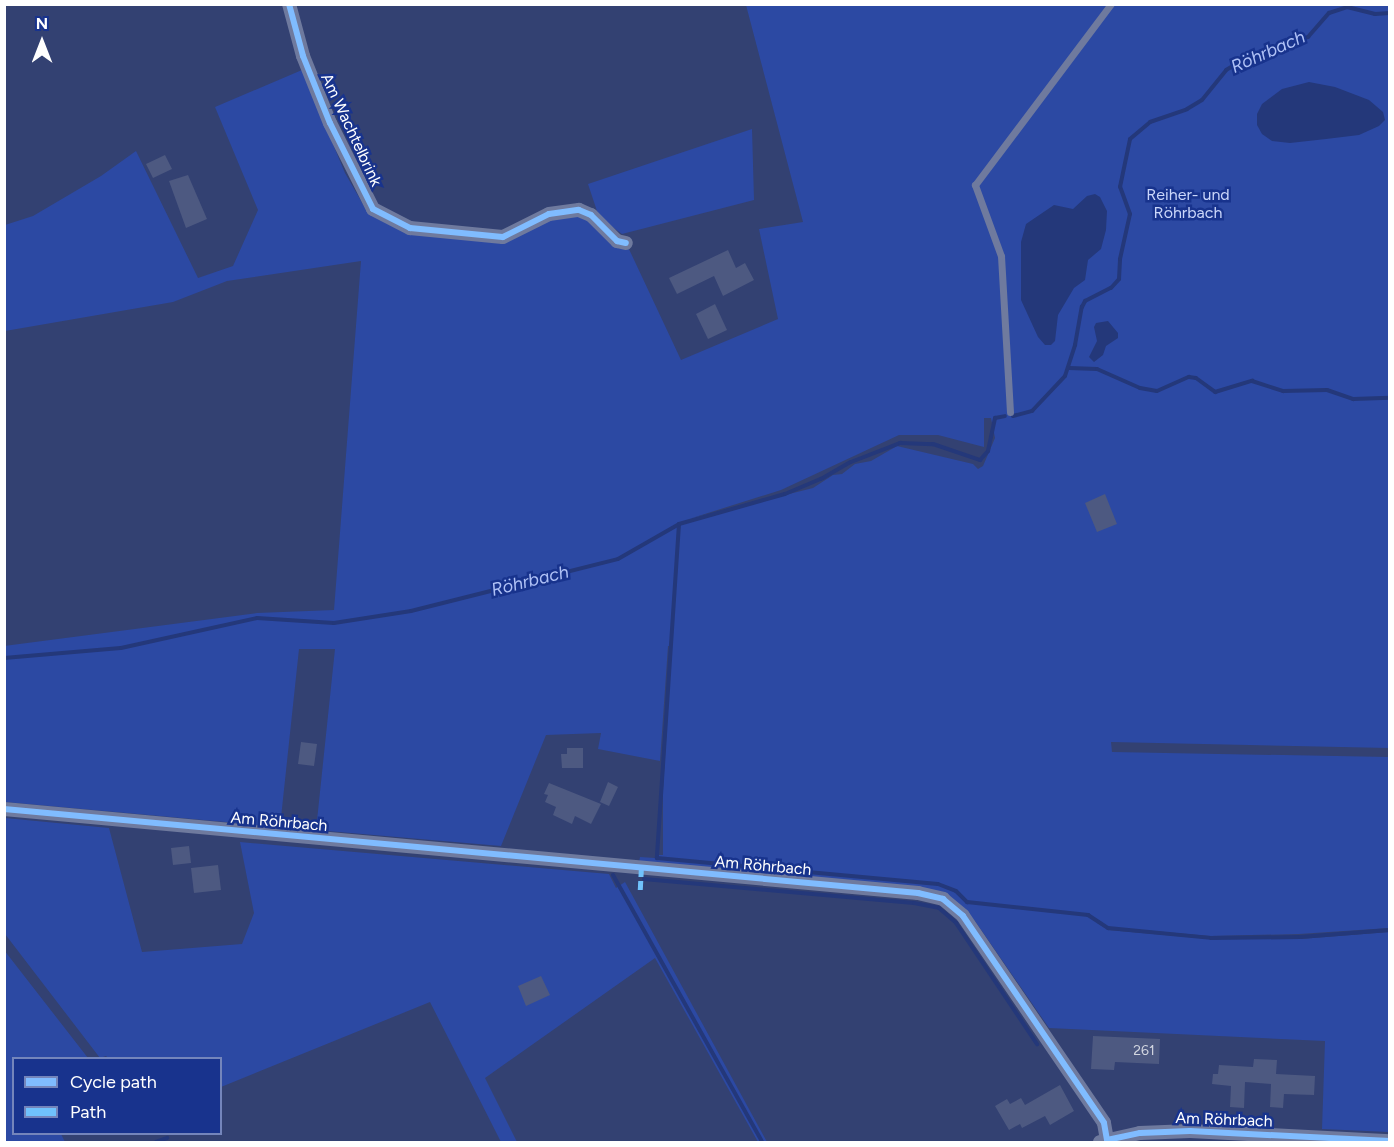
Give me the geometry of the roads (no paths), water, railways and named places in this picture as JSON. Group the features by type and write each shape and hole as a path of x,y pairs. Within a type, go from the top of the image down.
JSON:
{"street":[{"name":"Am Wachtelbrink","path":"289,4 303,56 330,123 373,209 410,228 503,237 549,214 579,210 591,215 616,241 626,243"},
{"name":"Am Röhrbach","path":"4,809 918,893 943,899 963,916 1104,1123 1103,1141 1140,1133 1190,1131 1303,1140 1389,1141"}],"lane":[{"path":"1010,412 1001,256 975,185 1112,4"}],"waterway":[{"name":"Röhrbach","path":"1013,416 1032,411 1065,376 1085,301 1111,288 1119,279 1120,259 1130,214 1120,187 1130,139 1150,122 1187,109 1202,100 1226,70 1243,60 1263,57 1279,47 1308,37 1329,13 1347,7 1375,14 1390,13"},
{"path":"1069,368 1097,369 1140,388 1157,391 1189,377 1196,378 1215,392 1252,381 1283,391 1327,390 1353,399 1390,398"},
{"name":"Röhrbach","path":"4,658 121,648 257,618 334,623 411,611 618,559 679,524 785,494 821,479 851,462 900,443 933,444 980,460 988,451 995,418 1005,416"},
{"path":"679,524 657,858 938,884 956,891 967,902 1088,915 1108,928 1211,938 1300,937 1390,930"},
{"path":"613,875 762,1142"},
{"path":"644,879 914,903 939,908 956,923 1037,1044"},
{"path":"156,1142 167,1138"}],"park label":[{"name":"Reiher- und Röhrbach","path":"1188,204"}]}
